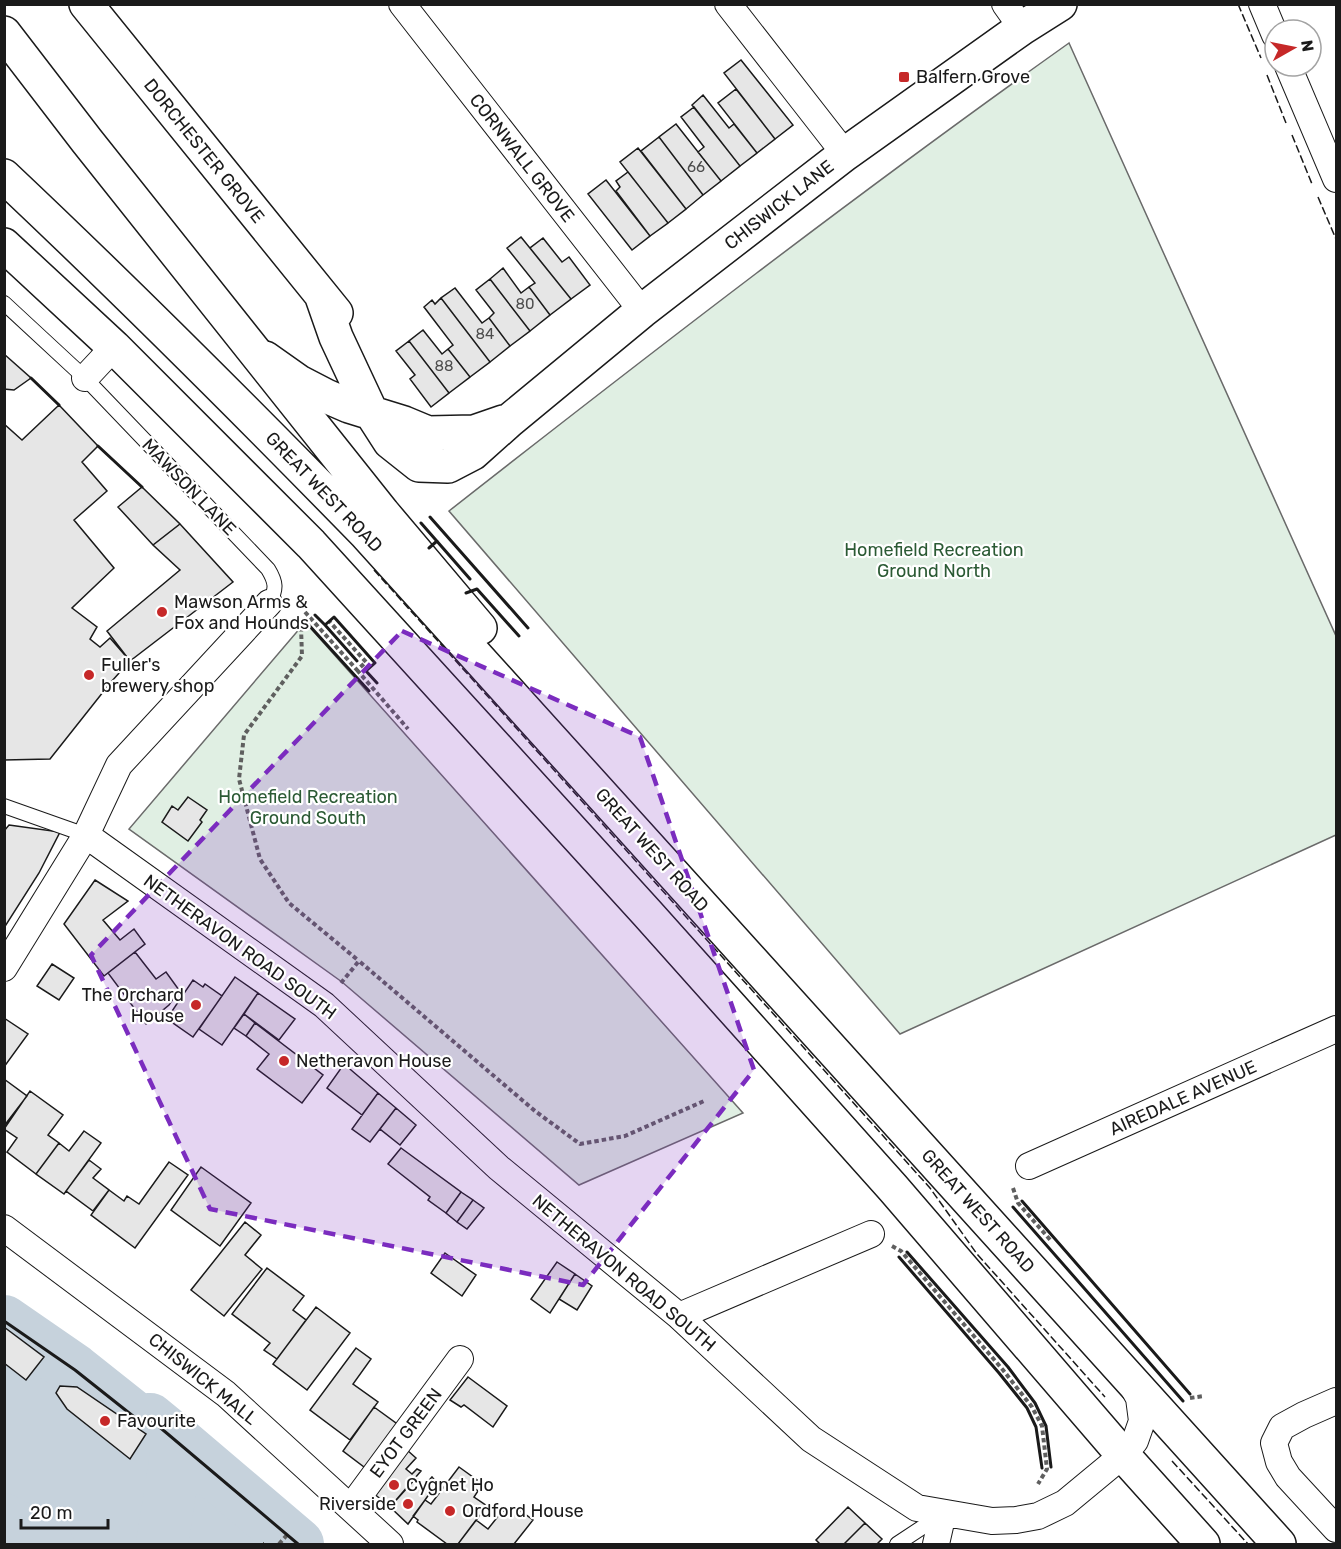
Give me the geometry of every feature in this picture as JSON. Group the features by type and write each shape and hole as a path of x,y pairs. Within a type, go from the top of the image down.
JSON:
{"main road":[{"name":"DORCHESTER GROVE","path":"86,4 354,334 404,423"},
{"name":"CHISWICK LANE","path":"372,414 390,442 419,465 438,467 460,462 642,311 845,154 1014,16 1060,4"},
{"path":"4,33 383,513 854,1073"},
{"name":"GREAT WEST ROAD","path":"4,176 169,333 366,534 1279,1545"},
{"path":"4,245 114,347 311,544 893,1188 1203,1545"},
{"name":"DORCHESTER GROVE","path":"322,297 336,337 372,414"},
{"name":"CHISWICK LANE","path":"253,348 299,382 349,406 428,433 474,432 510,420"}],"street":[{"name":"CORNWALL GROVE","path":"402,4 642,311"},
{"path":"728,4 845,154"},
{"path":"1262,4 1268,18"},
{"path":"1293,78 1336,179"},
{"path":"85,378 114,347"},
{"path":"4,968 86,835 119,765 269,603"},
{"name":"NETHERAVON ROAD SOUTH","path":"86,835 324,1005 499,1168 679,1316 811,1439 917,1508 992,1521 1016,1521 1038,1516 1065,1503 1123,1455 1136,1441 1142,1421 1138,1398 1126,1375"},
{"name":"AIREDALE AVENUE","path":"1029,1166 1336,1029"},
{"name":"CHISWICK MALL","path":"4,1228 226,1394 390,1545"},
{"path":"679,1316 871,1234"},
{"name":"EYOT GREEN","path":"351,1507 460,1359"},
{"path":"1336,1401 1282,1427 1274,1443 1279,1462 1288,1477 1336,1529"},
{"path":"936,1545 943,1513"}],"lane":[{"name":"MAWSON LANE","path":"4,303 85,378 268,568 274,579 275,592 269,603"},
{"path":"4,806 86,835"},
{"path":"897,1545 943,1513"}],"path":[{"path":"305,612 408,729"},
{"path":"329,621 366,662 357,670"},
{"path":"301,627 302,656 243,735 239,779 260,859 289,903 535,1112 580,1144 625,1136 704,1101"},
{"path":"324,1005 359,961"},
{"path":"871,1234 901,1251 1032,1407 1041,1426 1047,1468 1037,1486"},
{"path":"279,1545 287,1535"}],"highlighted area":[{"path":"402,631 640,737 754,1070 583,1285 210,1209 91,955"}],"green space":[{"name":"Homefield Recreation Ground North","path":"1069,43 1336,636 1336,835 900,1034 449,511 756,273"},
{"name":"Homefield Recreation Ground South","path":"306,623 743,1113 579,1185 342,982 129,829"},
{"path":"4,1519 48,1544 5,1544"}],"shaded area":[{"path":"5,1321 75,1370 138,1420 150,1419 298,1544 48,1544 5,1519"}],"building":[{"path":"741,60 793,125 775,139 724,73"},
{"path":"736,89 775,139 757,153 718,103"},
{"path":"703,95 729,128 734,124 757,153 740,166 692,105"},
{"path":"694,107 740,166 721,181 698,152 704,147 681,117"},
{"path":"676,124 721,181 703,195 659,137"},
{"path":"659,137 703,195 686,209 641,151"},
{"path":"638,148 686,209 668,223 620,162"},
{"path":"628,172 668,223 650,236 616,191 620,187 616,181"},
{"path":"606,180 650,236 632,250 588,194"},
{"path":"521,237 571,299 550,315 529,287 535,283 507,248"},
{"path":"543,238 562,262 569,257 590,285 571,299 530,248"},
{"path":"503,268 521,293 529,287 550,315 530,331 490,279"},
{"path":"490,279 530,331 510,346 489,318 494,313 476,290"},
{"path":"455,288 482,323 489,318 510,346 490,362 441,298"},
{"path":"441,298 490,362 470,377 448,349 453,345 424,307 432,300 435,304"},
{"path":"423,330 442,354 448,349 470,377 449,393 409,341"},
{"path":"409,341 449,393 431,407 410,379 415,375 396,351"},
{"path":"4,354 31,378 14,390 4,389"},
{"path":"59,405 98,446 82,462 107,491 74,520 114,568 72,608 97,627 90,639 100,647 110,638 130,661 50,759 4,760 4,424 22,440"},
{"path":"142,487 180,524 153,545 118,507"},
{"name":"Mawson Arms & Fox and Hounds","path":"180,524 233,582 130,661 107,631 180,570 153,545"},
{"path":"188,797 207,810 200,820 202,822 188,841 162,822 172,806 178,810"},
{"path":"9,825 60,832 39,873 4,928 4,831"},
{"path":"95,880 128,901 103,920 120,940 134,929 145,944 104,976 64,924"},
{"path":"135,952 156,979 166,972 179,990 169,1005 146,1024 108,973"},
{"path":"52,964 74,978 59,1000 37,986"},
{"path":"235,977 258,993 222,1045 199,1029"},
{"name":"The Orchard House","path":"193,980 203,987 205,984 222,996 193,1037 173,1023 176,1019 170,1014"},
{"path":"258,993 295,1019 279,1040 244,1014"},
{"path":"244,1014 255,1023 246,1036 234,1028"},
{"path":"4,1018 28,1034 4,1067"},
{"name":"Netheravon House","path":"255,1023 323,1075 302,1103 257,1069 269,1054 246,1036"},
{"path":"344,1064 378,1093 362,1115 327,1088"},
{"path":"4,1079 27,1096 4,1126"},
{"path":"30,1091 63,1115 48,1135 59,1143 36,1174 7,1152 17,1138 4,1129"},
{"path":"378,1093 396,1108 370,1142 352,1129"},
{"path":"396,1108 416,1125 400,1145 380,1129"},
{"path":"84,1131 101,1143 64,1194 36,1174 59,1143 69,1151"},
{"path":"401,1148 461,1192 446,1213 428,1200 430,1197 388,1164"},
{"path":"89,1160 101,1169 93,1178 109,1190 93,1211 66,1191"},
{"path":"169,1162 188,1175 135,1248 91,1215 109,1190 124,1201 127,1196 139,1204"},
{"path":"201,1167 251,1203 220,1246 171,1210"},
{"path":"461,1192 473,1200 457,1222 446,1213"},
{"path":"473,1200 484,1208 467,1229 457,1222"},
{"path":"245,1222 261,1235 245,1255 262,1269 224,1316 191,1290"},
{"path":"445,1253 476,1275 462,1296 431,1273"},
{"path":"557,1262 575,1274 550,1313 531,1299"},
{"path":"267,1268 304,1296 293,1310 306,1320 277,1359 264,1350 270,1343 232,1314"},
{"path":"575,1274 592,1286 577,1310 559,1299"},
{"path":"316,1307 350,1333 307,1390 273,1364"},
{"path":"4,1327 44,1357 26,1380 4,1363"},
{"path":"356,1348 371,1359 353,1384 378,1402 350,1440 310,1410"},
{"path":"468,1377 507,1406 493,1427 464,1405 461,1407 450,1400"},
{"name":"Favourite","path":"60,1386 77,1387 146,1434 130,1459 67,1409 56,1393"},
{"path":"374,1407 400,1426 368,1470 343,1451"},
{"name":"Cygnet Ho","path":"407,1450 416,1458 406,1469 412,1474 417,1469 421,1471 390,1507 372,1492"},
{"name":"Ordford House","path":"459,1467 477,1480 473,1487 478,1491 474,1497 487,1506 458,1544 447,1544 417,1522 418,1520 413,1516 425,1500 431,1504"},
{"name":"Riverside","path":"432,1477 437,1483 408,1524 390,1507 416,1478 425,1485"},
{"path":"514,1506 533,1520 514,1544 458,1544 476,1520 488,1529 503,1510 508,1514"},
{"path":"848,1507 865,1523 844,1544 820,1544 816,1540"},
{"path":"865,1523 882,1539 877,1544 844,1544"}],"waterway":[{"path":"4,1321 75,1370 138,1420 150,1419 178,1442 162,1544"},
{"path":"174,1469 178,1442 298,1544"},
{"path":"4,1519 48,1544"}],"fence":[{"path":"1238,4 1261,58"},
{"path":"1268,78 1286,123"},
{"path":"1292,135 1312,184"},
{"path":"1318,197 1336,239"},
{"path":"374,570 930,1188 977,1254 1105,1397"},
{"path":"1172,1461 1248,1544"}],"wall":[{"path":"31,378 59,405"},
{"path":"98,446 142,487"},
{"path":"430,517 528,628"},
{"path":"421,523 470,579"},
{"path":"429,548 437,541"},
{"path":"466,593 477,589 519,636"},
{"path":"315,615 325,625 334,617 375,663 366,671 377,683"},
{"path":"307,623 369,691"},
{"path":"325,625 357,661"},
{"path":"1022,1201 1190,1394"},
{"path":"1013,1207 1183,1401"},
{"path":"907,1252 1008,1367 1035,1403 1046,1426 1051,1467"},
{"path":"899,1257 1027,1408 1036,1427 1042,1468"},
{"path":"4,1321 75,1370 138,1420 150,1419 298,1544"}],"place":[{"name":"Balfern Grove","path":"904,77"},
{"name":"Mawson Arms & Fox and Hounds","path":"162,612"},
{"name":"Fuller's brewery shop","path":"89,675"},
{"name":"The Orchard House","path":"196,1005"},
{"name":"Netheravon House","path":"284,1061"},
{"name":"Favourite","path":"105,1421"},
{"name":"Cygnet Ho","path":"394,1485"},
{"name":"Riverside","path":"408,1504"},
{"name":"Ordford House","path":"450,1511"}]}
